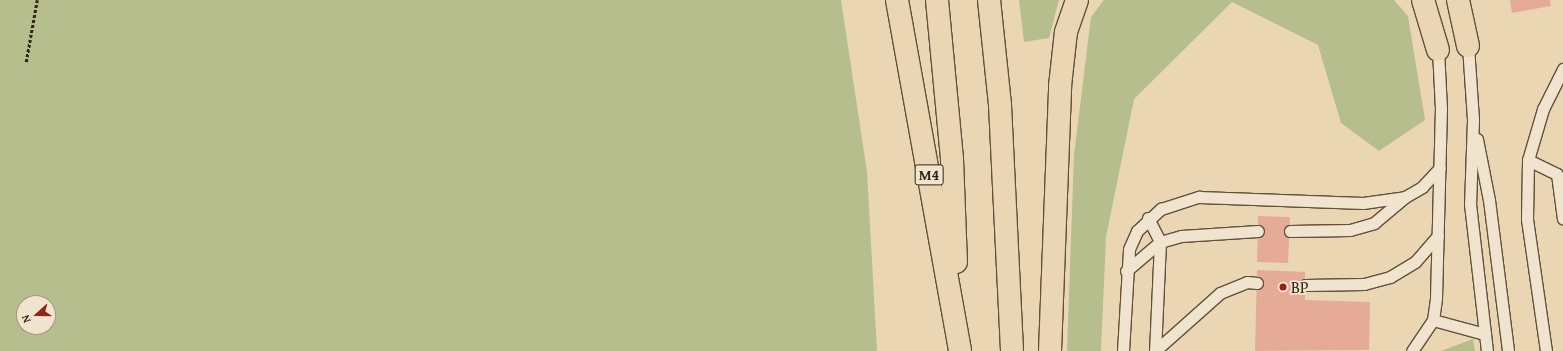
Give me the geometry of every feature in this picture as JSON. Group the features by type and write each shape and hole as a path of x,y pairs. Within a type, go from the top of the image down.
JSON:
{"highway":[{"name":"M4","path":"897,0 960,350"},
{"name":"M4","path":"937,0 952,159 960,350"},
{"path":"989,0 1000,105 1012,351"},
{"path":"1050,351 1060,86 1066,32 1077,0"},
{"path":"1422,0 1438,50"},
{"path":"1458,0 1468,46"}],"lane":[{"path":"1468,46 1473,120 1470,204 1487,351"},
{"path":"1412,351 1433,320 1440,168 1438,50"},
{"path":"1546,351 1526,199 1528,160 1543,109 1563,69"},
{"path":"1473,120 1489,200 1508,351"},
{"path":"1528,160 1560,174 1563,219"},
{"path":"1290,231 1350,230 1374,224 1405,197 1422,187 1440,168"},
{"path":"1123,351 1126,271 1129,249 1137,231 1148,218 1179,202 1199,197 1363,203 1405,197"},
{"path":"1148,218 1160,242 1155,351"},
{"path":"1126,271 1160,242 1181,236 1258,231"},
{"path":"1305,285 1364,284 1390,277 1415,262 1438,236"},
{"path":"1155,351 1220,293 1248,282 1257,283"},
{"path":"1433,320 1485,334"}],"path":[{"path":"26,62 37,0"}],"green space":[{"path":"0,0 841,0 867,172 877,351 0,351"},
{"path":"1019,0 1059,0 1049,38 1024,42"},
{"path":"1104,0 1394,0 1408,16 1425,120 1379,151 1341,123 1318,45 1232,2 1134,99 1106,237 1101,351 1067,351 1074,155 1091,17"},
{"path":"1473,339 1475,351 1441,351"}],"building":[{"path":"1510,0 1550,0 1551,6 1512,13"},
{"path":"1258,216 1290,217 1288,263 1257,262"},
{"path":"1257,270 1305,272 1305,300 1370,302 1369,350 1255,351"}],"place":[{"name":"BP","path":"1283,287"}]}
